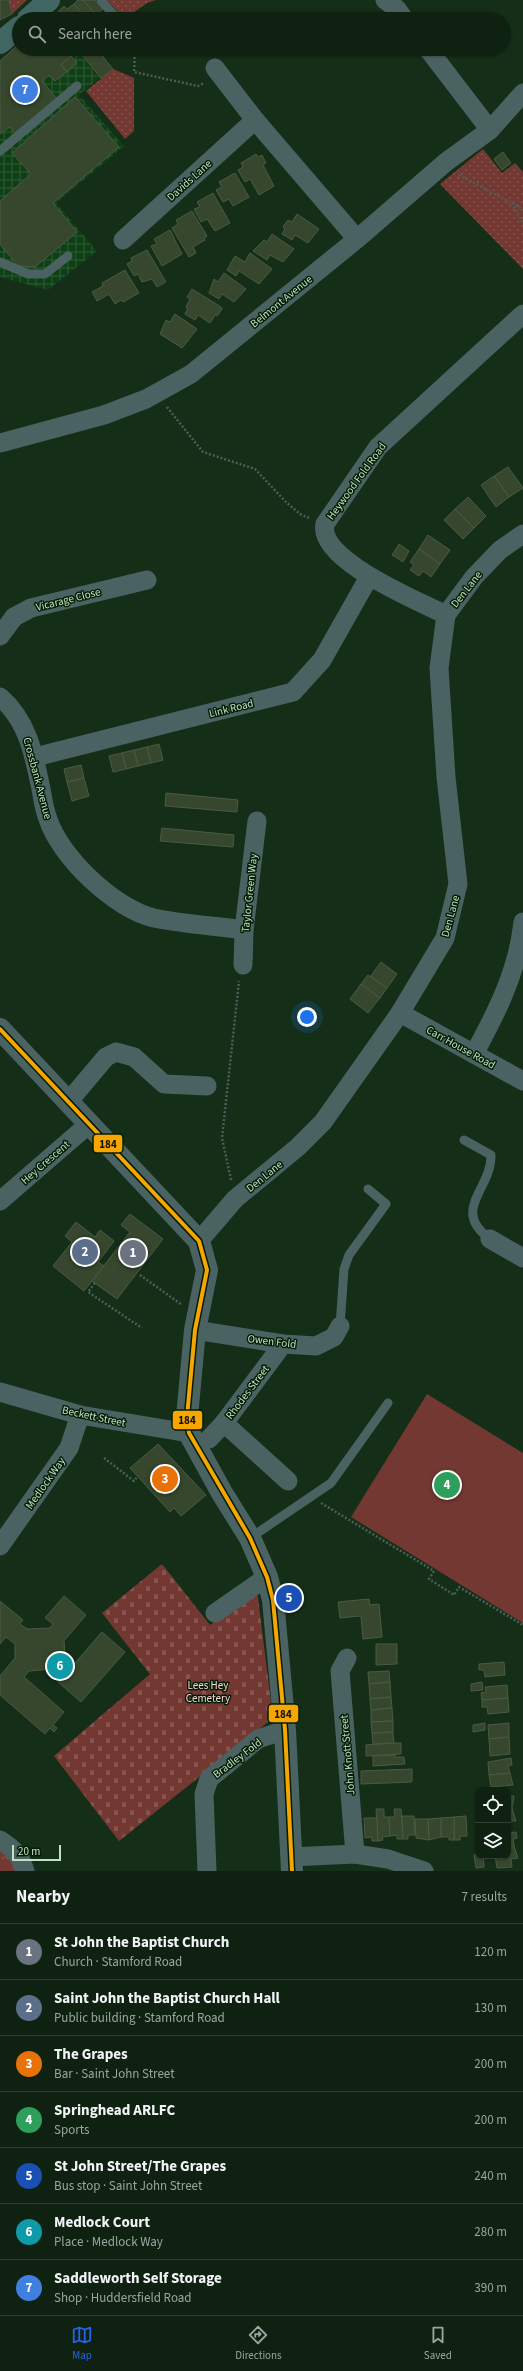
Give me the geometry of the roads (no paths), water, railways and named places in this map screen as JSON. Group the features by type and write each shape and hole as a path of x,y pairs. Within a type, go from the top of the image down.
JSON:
{"main road":[{"path":"36,12 49,0"},
{"path":"0,43 12,33"}],"street":[{"path":"385,0 399,12"},
{"path":"433,56 490,130"},
{"path":"219,72 255,120 357,239"},
{"name":"Belmont Avenue","path":"0,443 104,415 156,393 191,374 357,239 446,162 490,130 523,93"},
{"name":"Davids Lane","path":"123,240 255,120"},
{"name":"Heywood Fold Road","path":"446,615 369,577 327,541 323,532 325,524 378,447 523,314"},
{"name":"Den Lane","path":"199,1241 235,1199 298,1147 323,1122 400,1013 445,938 458,884 446,777 439,668 446,615 474,576 500,550 523,534"},
{"name":"Link Road","path":"35,757 293,692 322,660 369,577"},
{"name":"Vicarage Close","path":"0,636 14,618 31,608 147,580"},
{"name":"Crossbank Avenue","path":"0,697 15,712 27,733 35,757 48,819 58,840 87,876 128,908 153,918 244,930"},
{"name":"Taylor Green Way","path":"243,965 244,930 257,821"},
{"path":"474,1054 499,1008 520,948 523,922"},
{"name":"Carr House Road","path":"400,1013 523,1082"},
{"path":"0,1029 199,1241 207,1270 197,1321 187,1417 199,1436 222,1493 250,1538 267,1577 273,1600 285,1730 292,1864 355,1854 388,1859 424,1871"},
{"path":"68,1102 106,1058 116,1052 134,1057 164,1084 207,1086"},
{"name":"Hey Crescent","path":"0,1201 89,1124"},
{"path":"490,1239 522,1257"},
{"name":"Owen Fold","path":"197,1321 283,1344 316,1346 327,1342 334,1337 340,1326"},
{"name":"Rhodes Street","path":"199,1436 224,1423 283,1344"},
{"name":"Beckett Street","path":"0,1392 80,1415 199,1436"},
{"name":"Medlock Way","path":"0,1546 69,1448 80,1415"},
{"path":"224,1423 288,1481"},
{"path":"215,1613 267,1577"},
{"name":"John Knott Street","path":"347,1658 340,1671 355,1854"},
{"name":"Bradley Fold","path":"207,1871 204,1794 209,1779 258,1739 285,1730"},
{"path":"0,1840 13,1848 20,1857 24,1871"}],"lane":[{"path":"101,0 110,12"},
{"path":"0,151 78,86"},
{"path":"0,262 28,274 45,274 68,256"},
{"path":"464,1140 491,1155 491,1166 474,1203 472,1217 478,1230 490,1239"},
{"path":"340,1326 344,1268 349,1255 386,1204 368,1189"},
{"path":"250,1538 312,1498 331,1483 388,1403"}],"place":[{"name":"Saddleworth Self Storage","path":"25,90"},
{"name":"Saint John the Baptist Church Hall","path":"85,1252"},
{"name":"St John the Baptist Church","path":"133,1253"},
{"name":"The Grapes","path":"165,1479"},
{"name":"Springhead ARLFC","path":"447,1485"},
{"name":"St John Street/The Grapes","path":"289,1598"},
{"name":"Medlock Court","path":"60,1666"}],"park label":[{"name":"Lees Hey Cemetery","path":"208,1691"}]}
